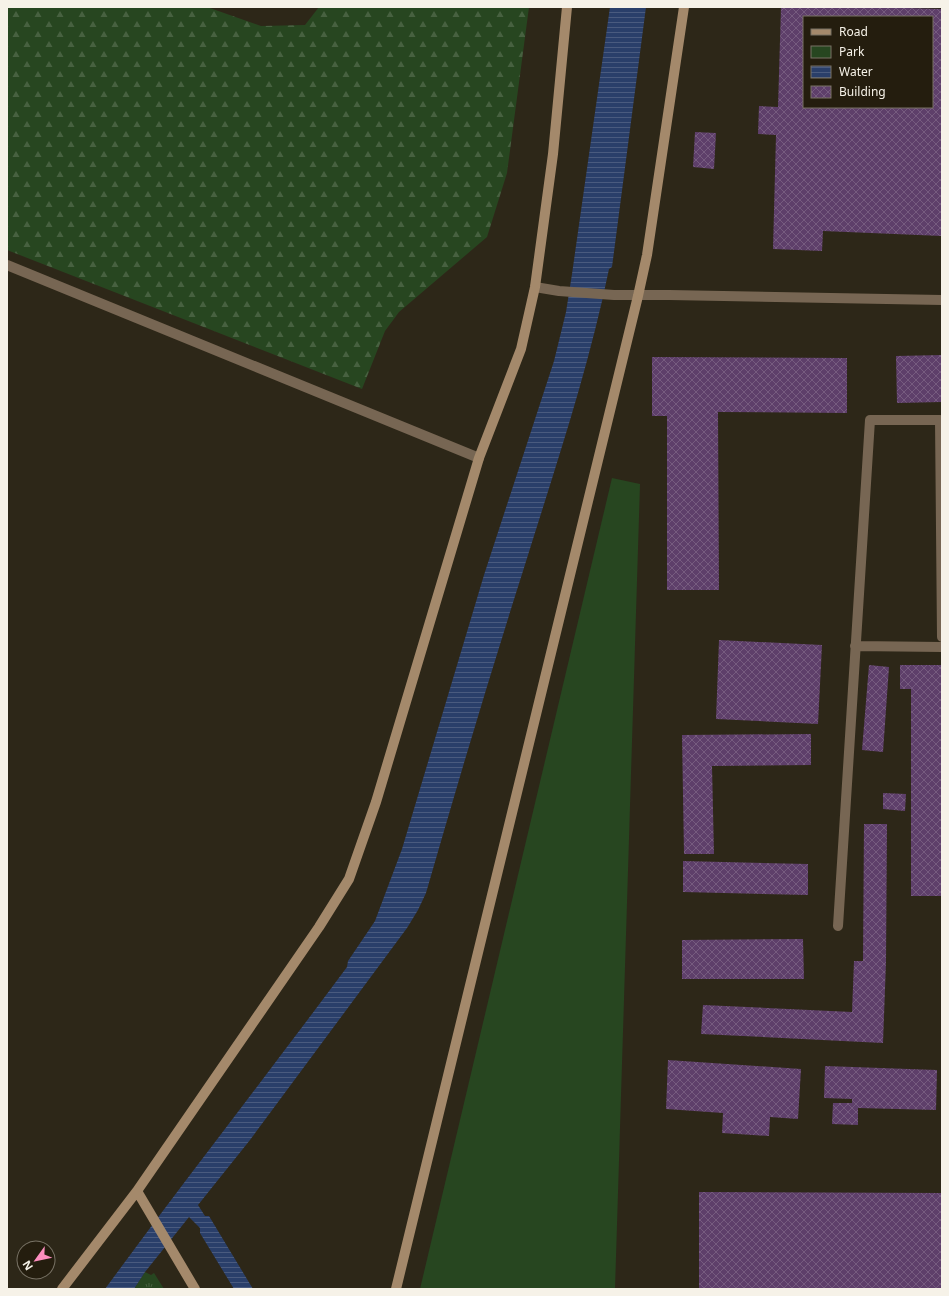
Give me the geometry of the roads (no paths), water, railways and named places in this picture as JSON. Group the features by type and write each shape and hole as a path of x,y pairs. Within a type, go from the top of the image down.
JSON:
{"street":[{"path":"62,1289 137,1191 319,927 349,879 376,802 480,458 521,349 535,287 553,154 567,7"},
{"path":"396,1289 638,296 647,255 684,7"},
{"path":"7,265 480,458"},
{"path":"535,287 559,291 638,296 669,294 942,300"},
{"path":"838,926 870,420 940,420 942,637"},
{"path":"855,646 942,647"},
{"path":"137,1191 195,1289"}],"water":[{"path":"610,7 646,7 612,267 609,269 591,346 570,421 461,772 426,893 407,928 250,1140 198,1205 205,1216 209,1216 253,1289 234,1289 200,1233 200,1228 189,1217 145,1272 134,1289 105,1289 347,967 348,961 375,921 402,849 484,575 554,361 566,312"}]}
